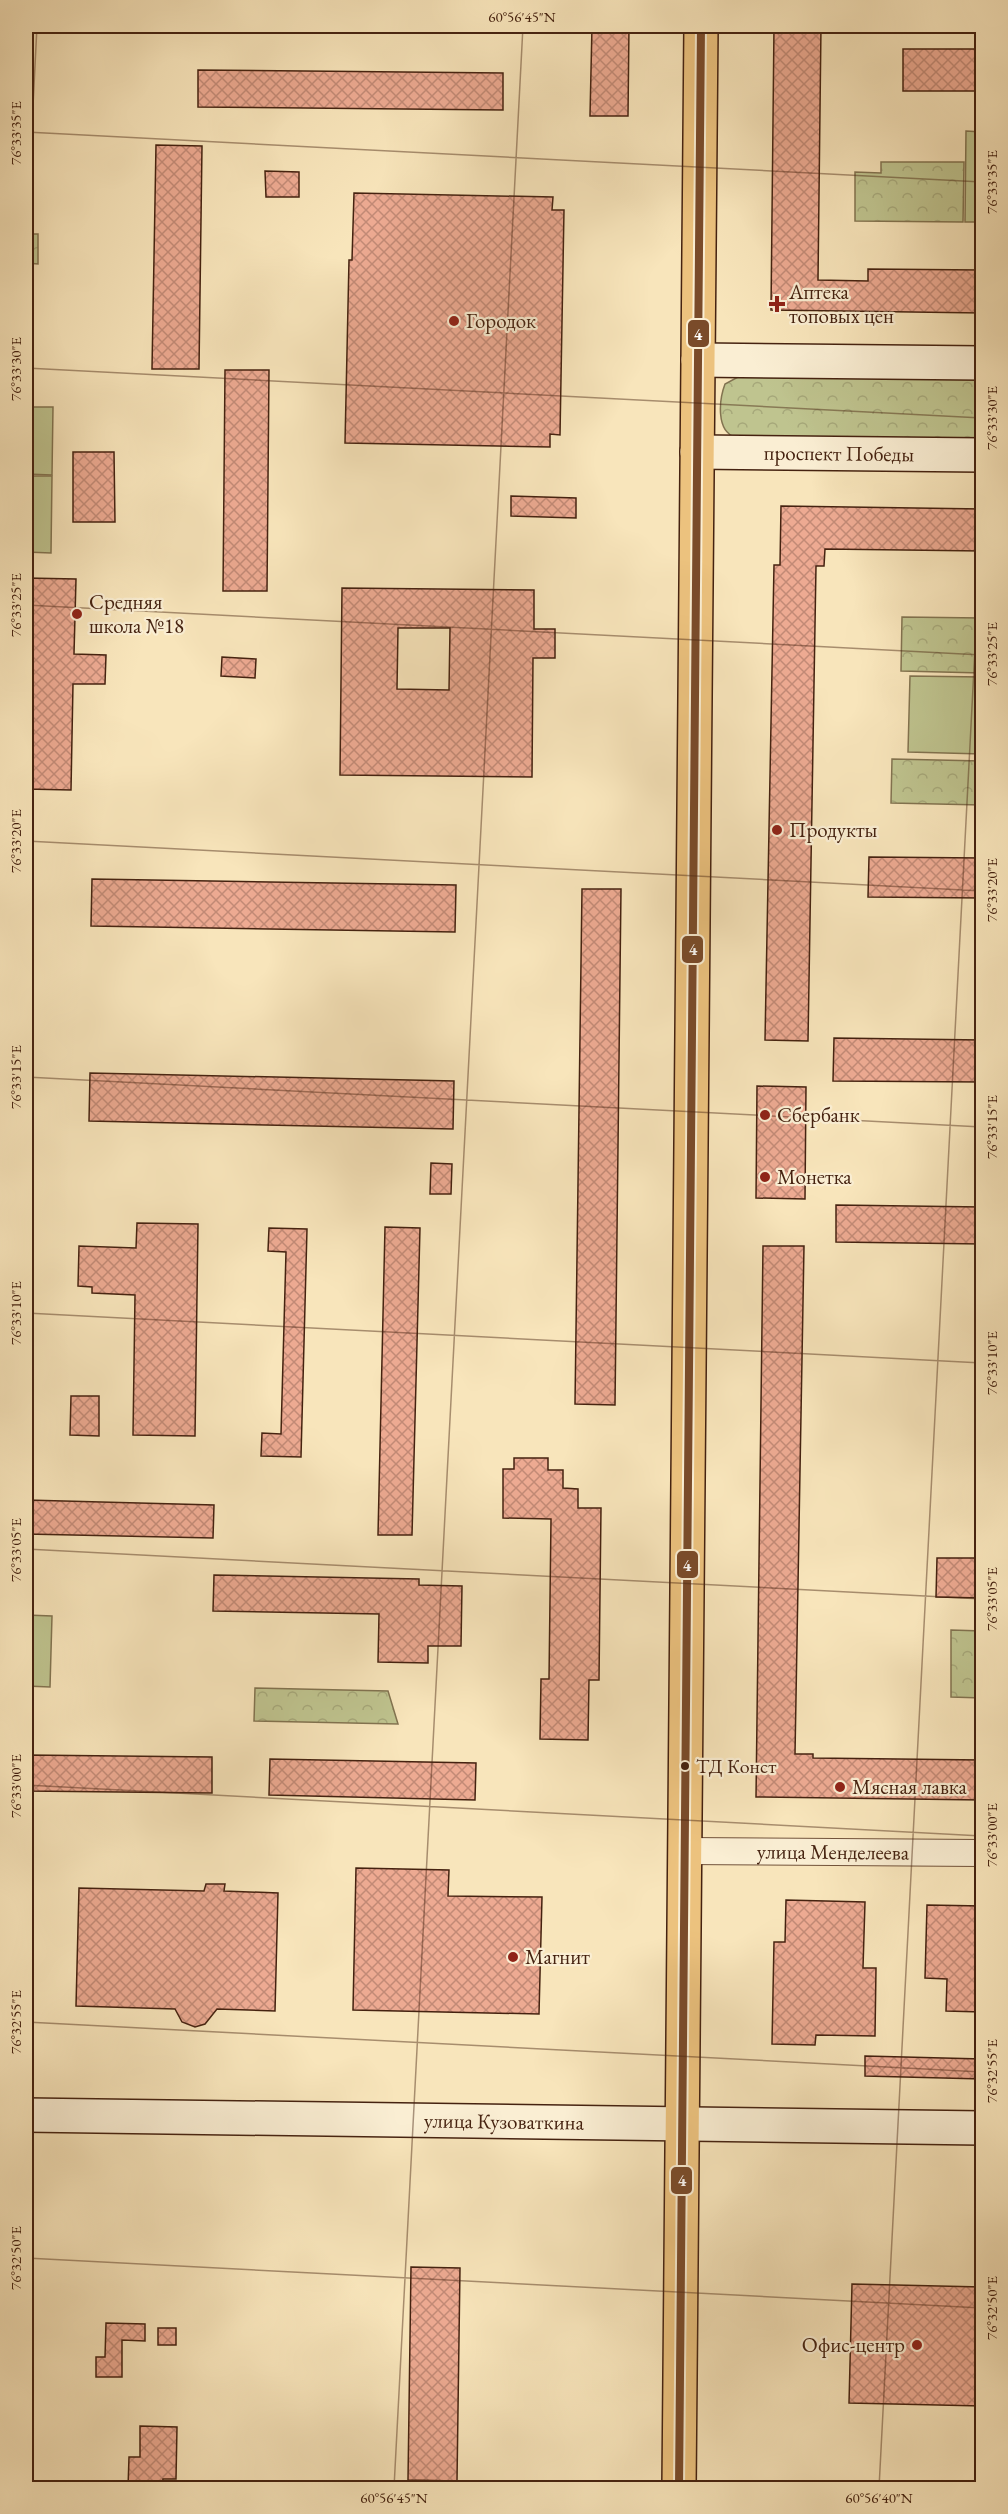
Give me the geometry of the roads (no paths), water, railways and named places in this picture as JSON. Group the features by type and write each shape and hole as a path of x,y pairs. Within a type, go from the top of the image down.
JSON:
{"main road":[{"path":"679,2488 684,2125 700,26"},
{"path":"698,360 982,363"},
{"name":"проспект Победы","path":"697,452 982,454"},
{"name":"улица Кузоваткина","path":"26,2115 982,2128"}],"street":[{"name":"улица Менделеева","path":"685,1851 982,1853"}],"place":[{"name":"Аптека топовых цен","path":"777,304"},
{"name":"Городок","path":"454,321"},
{"name":"Средняя школа №18","path":"77,614"},
{"name":"Продукты","path":"777,830"},
{"name":"Сбербанк","path":"765,1115"},
{"name":"Монетка","path":"765,1177"},
{"name":"ТД Конст","path":"685,1766"},
{"name":"Мясная лавка","path":"840,1787"},
{"name":"Магнит","path":"513,1957"},
{"name":"Офис-центр","path":"917,2345"}]}
